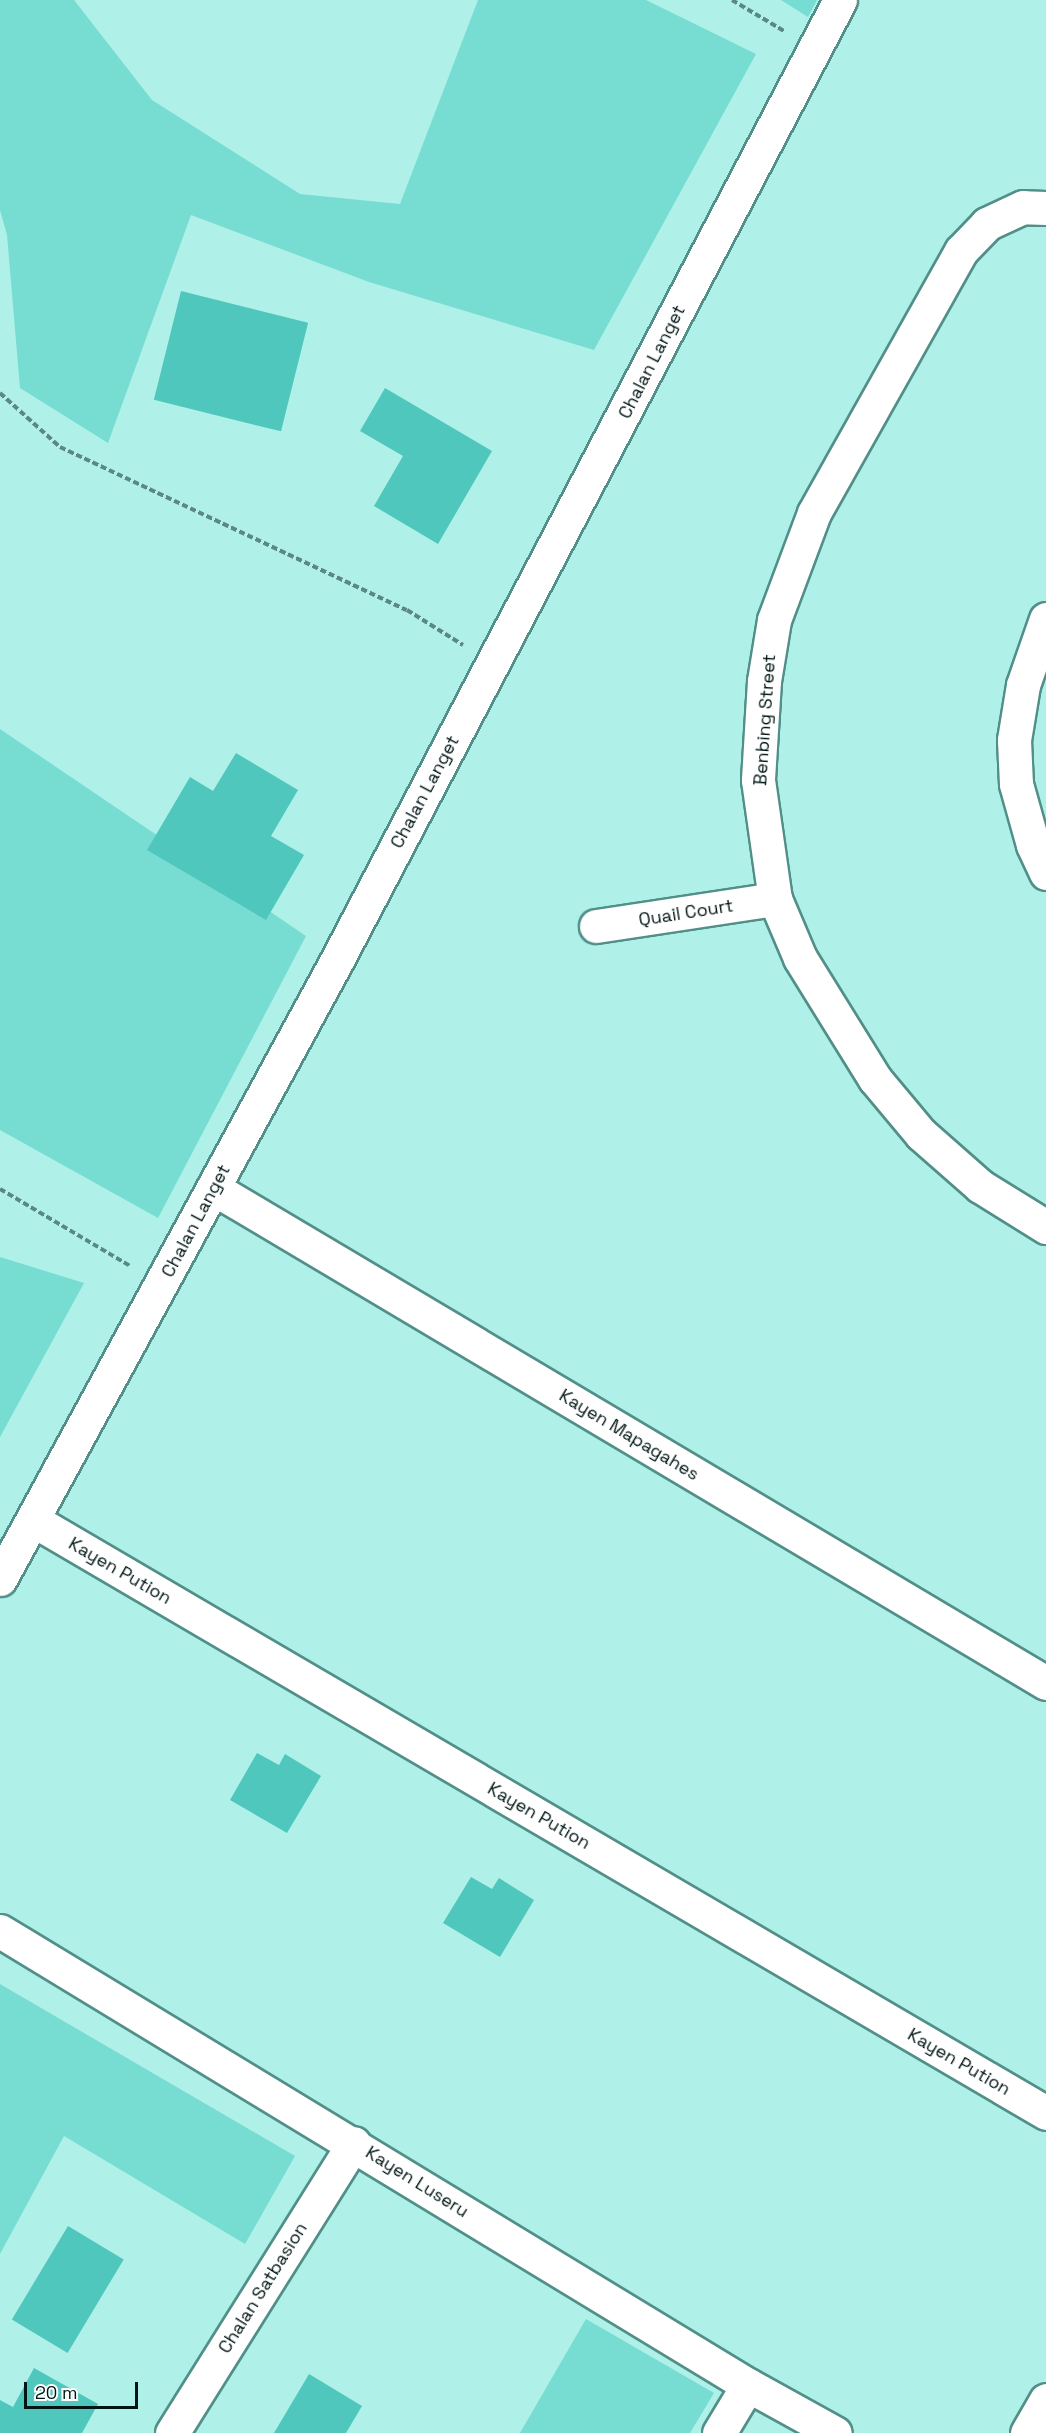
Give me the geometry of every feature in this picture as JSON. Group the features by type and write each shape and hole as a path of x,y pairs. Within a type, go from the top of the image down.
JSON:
{"street":[{"name":"Chalan Langet","path":"0,1579 162,1285 493,664 840,0"},
{"name":"Benbing Street","path":"1046,207 1023,207 987,224 961,251 814,513 774,620 764,681 758,780 775,899 800,958 875,1079 921,1134 980,1186 1046,1227"},
{"path":"1046,619 1023,685 1014,740 1016,784 1033,845 1046,873"},
{"name":"Quail Court","path":"596,927 775,899"},
{"name":"Kayen Mapagahes","path":"213,1188 1046,1683"},
{"name":"Kayen Pution","path":"33,1520 1046,2113"},
{"name":"Kayen Luseru","path":"0,1931 354,2143 748,2385 835,2433"},
{"name":"Chalan Satbasion","path":"172,2433 354,2143"},
{"path":"719,2433 748,2385"},
{"path":"1027,2433 1046,2400"}],"path":[{"path":"732,0 813,48"},
{"path":"0,393 60,447 407,610 493,664"},
{"path":"0,1189 162,1285"}],"shaded area":[{"path":"0,0 74,0 152,100 300,194 400,204 478,0 646,0 756,54 594,350 369,282 191,215 108,443 20,388 7,235 0,210"},
{"path":"781,0 817,0 808,17"},
{"path":"0,729 306,936 158,1218 0,1130"},
{"path":"0,1257 84,1283 0,1437"},
{"path":"0,1984 295,2156 245,2244 64,2136 0,2254"},
{"path":"586,2319 714,2393 690,2433 520,2433"}],"building":[{"path":"181,291 308,323 281,431 154,400"},
{"path":"385,388 492,451 438,544 374,506 403,456 360,431"},
{"path":"236,753 298,790 271,836 304,855 266,920 147,850 190,777 213,791"},
{"path":"257,1753 279,1765 285,1754 321,1776 287,1833 230,1800"},
{"path":"471,1877 492,1889 499,1878 534,1900 500,1957 443,1923"},
{"path":"68,2226 124,2259 68,2353 12,2319"},
{"path":"34,2368 98,2404 82,2433 0,2433 0,2400 13,2407"},
{"path":"309,2374 362,2406 346,2433 274,2433"}]}
